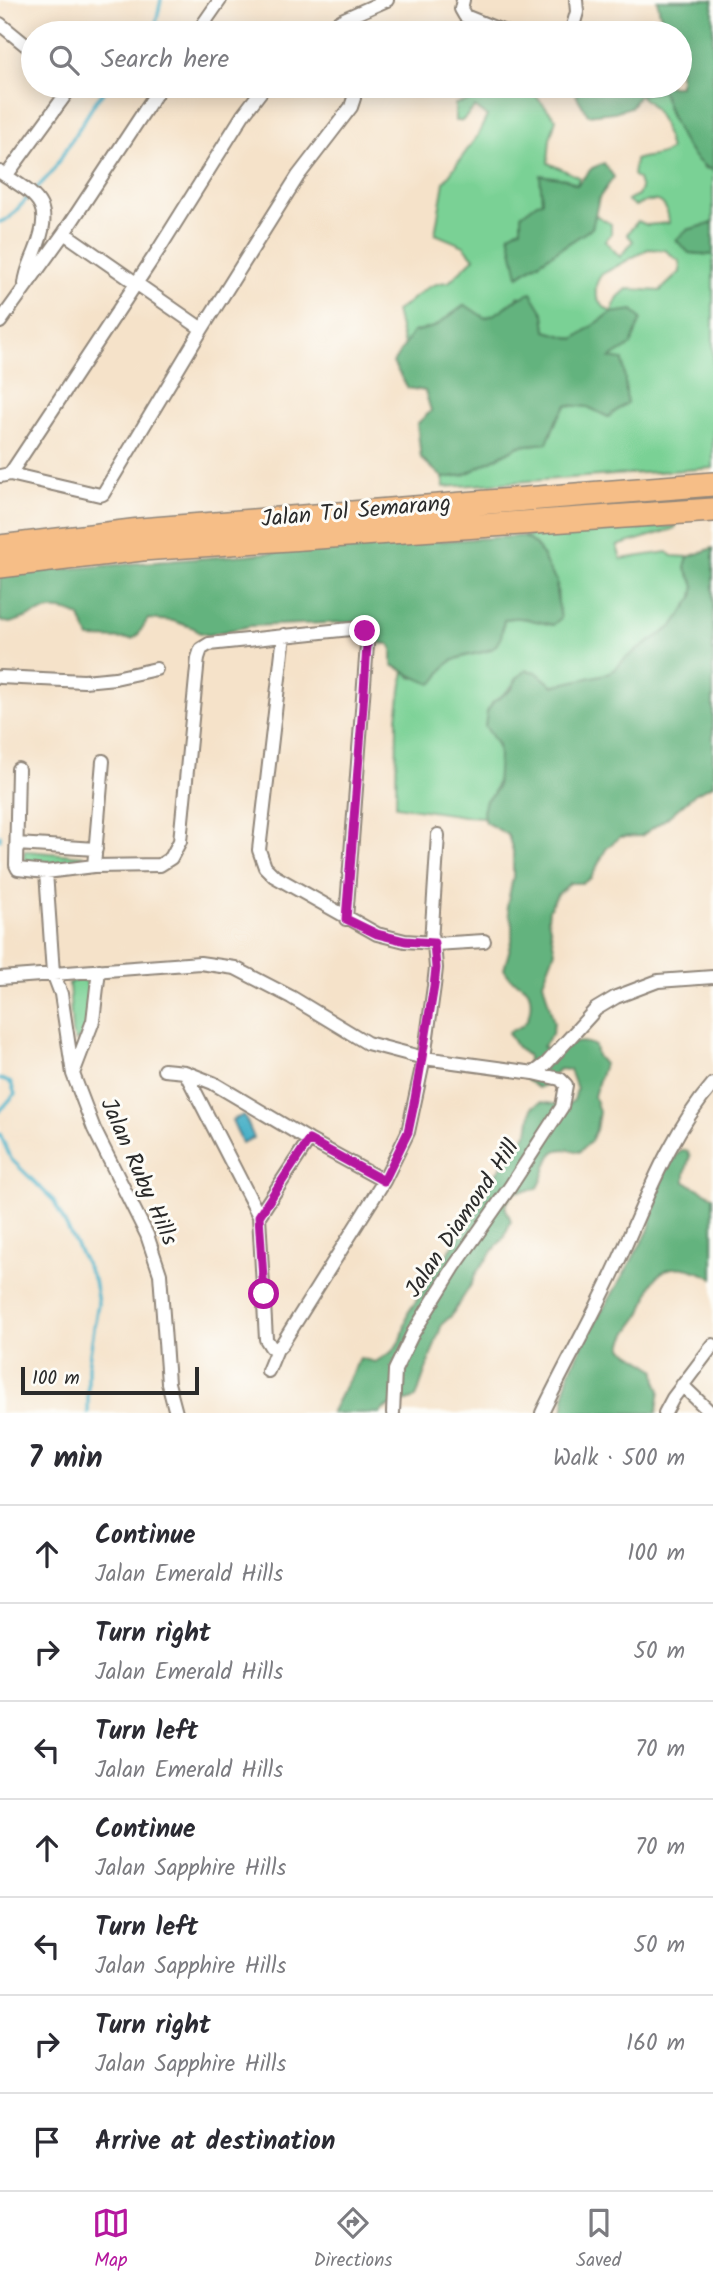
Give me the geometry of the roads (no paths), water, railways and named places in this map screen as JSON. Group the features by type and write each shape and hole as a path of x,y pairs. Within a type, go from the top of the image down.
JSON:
{"highway":[{"name":"Jalan Tol Semarang","path":"0,547 154,528 713,484"},
{"name":"Jalan Tol Semarang","path":"0,566 142,549 713,510"}],"street":[{"path":"463,0 461,9 465,16 477,21"},
{"path":"574,21 576,0"},
{"path":"204,21 217,1"},
{"path":"341,21 384,1"},
{"path":"0,24 21,41"},
{"path":"25,288 27,272 42,236 43,210 37,198 3,174 63,98"},
{"path":"0,322 64,233 153,98"},
{"path":"256,98 136,282 5,475 103,494 298,176 351,107 354,98"},
{"path":"64,233 202,329"},
{"path":"18,769 16,865 19,869 47,872 94,866 160,864 171,858 180,841 201,649 209,644 360,628 365,631 367,637 346,919"},
{"path":"284,635 259,849 265,867 274,876 346,919 377,934 405,941 433,943 484,941"},
{"path":"0,677 84,681 115,678 156,669"},
{"path":"94,866 103,761"},
{"path":"268,1371 277,1349 384,1181 408,1132 424,1058 436,968 433,943 438,835"},
{"path":"17,844 96,849"},
{"name":"Jalan Ruby Hills","path":"47,872 53,973 61,994 73,1074 94,1129 147,1235 160,1274 167,1382 176,1413"},
{"path":"0,978 200,963 235,968 291,997 367,1044 424,1058"},
{"path":"73,1074 93,1021 99,971"},
{"path":"534,1073 546,1064 596,1009 616,997 658,981 713,976"},
{"name":"Jalan Diamond Hill","path":"393,1413 395,1370 413,1332 562,1107 566,1085 560,1079 534,1073 424,1058"},
{"path":"164,1070 185,1072 213,1083 384,1181"},
{"path":"185,1072 259,1216 266,1339 271,1347 277,1349"},
{"path":"542,1413 616,1267 666,1155 713,1084"},
{"path":"259,1216 309,1140"},
{"path":"665,1413 682,1385 713,1345"},
{"path":"682,1385 711,1413"}],"water":[{"path":"244,1115 254,1138 242,1143 232,1120"}],"waterway":[{"path":"156,21 161,0"},
{"path":"0,222 9,218 52,172 99,98"},
{"path":"0,835 0,840"},
{"path":"0,1079 11,1083 15,1094 0,1111"},
{"path":"0,1134 11,1159 53,1200 94,1280 98,1303 88,1366 88,1413"}]}
